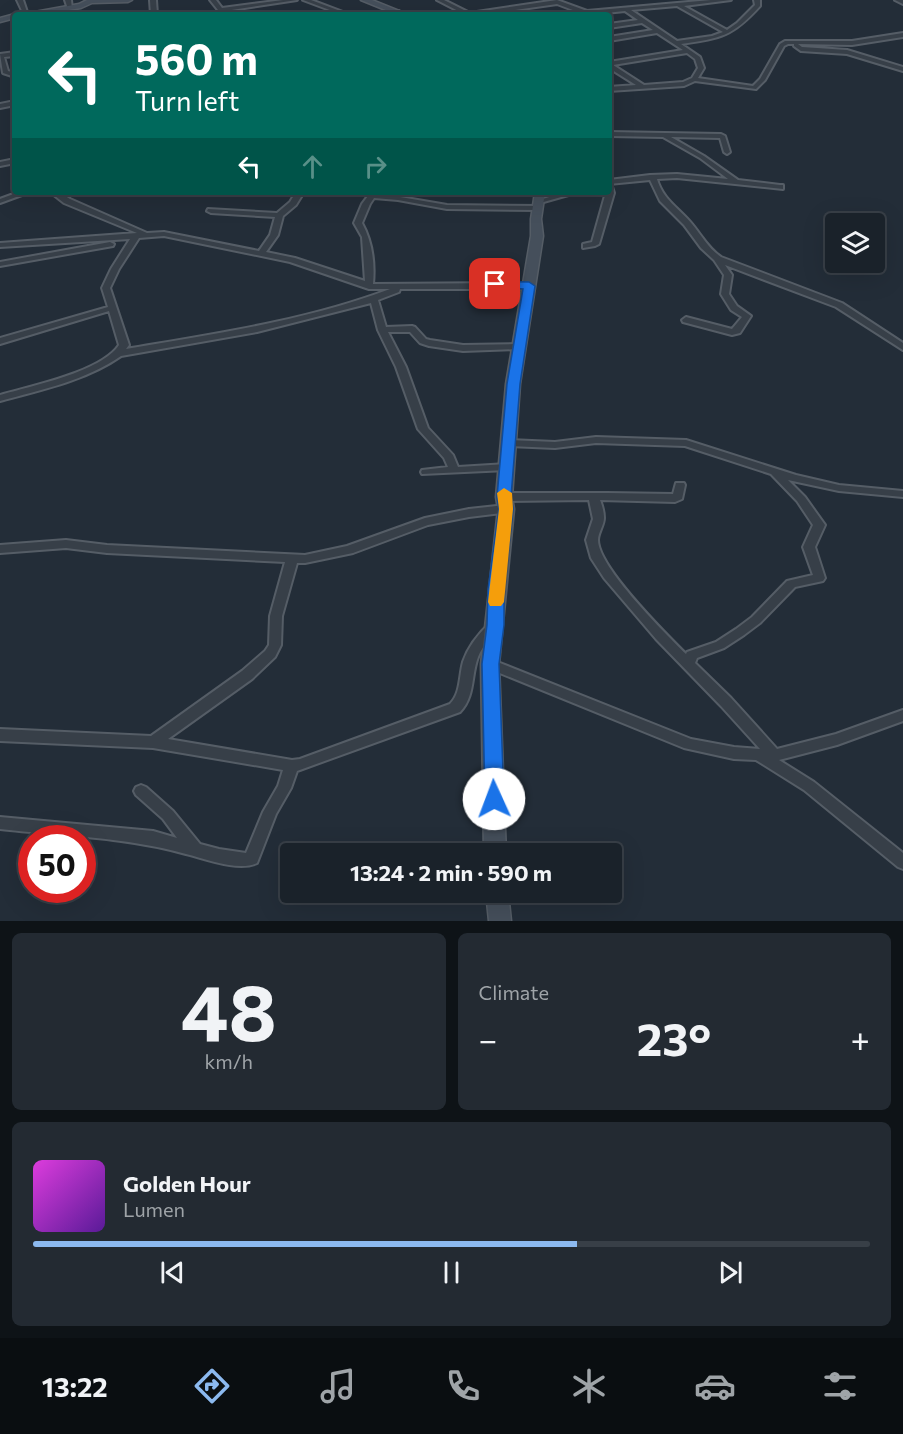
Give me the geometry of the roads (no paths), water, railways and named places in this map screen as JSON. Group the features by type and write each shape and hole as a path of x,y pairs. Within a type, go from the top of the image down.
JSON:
{"main road":[{"path":"36,12 92,0 128,0"},
{"path":"365,0 397,12"},
{"path":"495,843 490,664 505,503 508,443 519,346 537,236 539,200"},
{"path":"498,903 500,921"}],"street":[{"path":"213,0 225,12 294,0"},
{"path":"306,0 340,12"},
{"path":"440,0 458,12"},
{"path":"605,12 728,0"},
{"path":"676,43 728,33 750,15 758,5 757,0"},
{"path":"898,0 903,3"},
{"path":"488,12 557,2 579,12"},
{"path":"678,5 728,33"},
{"path":"518,7 526,12"},
{"path":"627,10 701,62 701,68 694,79"},
{"path":"612,26 642,21"},
{"path":"612,39 657,33"},
{"path":"612,34 617,38"},
{"path":"612,88 676,85 694,79 753,88 762,80 782,45 787,42 855,43 903,35"},
{"path":"796,45 801,49 847,52 901,67"},
{"path":"612,64 687,51"},
{"path":"0,56 3,58 5,72 12,74"},
{"path":"612,66 643,87"},
{"path":"612,134 721,136 727,152"},
{"path":"664,136 702,157 736,182"},
{"path":"612,182 677,176 780,188"},
{"path":"650,177 654,179 654,185 665,203 687,222 703,247 718,260 728,276 725,294 734,308 747,316 735,331 686,320"},
{"path":"0,201 17,195"},
{"path":"59,195 77,206 141,235"},
{"path":"262,252 274,234 279,215 293,204 298,195"},
{"path":"369,286 366,237 358,225 373,195"},
{"path":"380,195 447,207 539,200 562,195"},
{"path":"586,246 595,244 609,195"},
{"path":"211,211 279,215"},
{"path":"0,245 164,234 262,252 319,267 369,286 529,286"},
{"path":"0,264 89,248 141,235"},
{"path":"120,353 124,345 105,288 115,269 141,235"},
{"path":"718,260 839,305 903,347"},
{"path":"0,398 83,373 120,353 257,329 374,299 402,287"},
{"path":"374,299 382,330 401,367 423,429 448,455 454,470"},
{"path":"0,341 113,308"},
{"path":"382,330 412,329 426,343 459,347 519,346"},
{"path":"508,443 555,445 596,440 686,443 774,473 839,488 903,494"},
{"path":"426,472 507,467"},
{"path":"688,664 692,656 727,642 756,620 791,584 819,578 809,547 819,525 801,499 774,473"},
{"path":"0,549 66,544 107,549 292,560 325,556 388,537 425,522 505,503 594,496 675,498 678,496 680,485"},
{"path":"594,496 599,519 592,540 597,558 619,590 688,664 767,755 825,798 903,862"},
{"path":"153,742 247,675 270,654 275,645 276,616 292,560"},
{"path":"0,735 153,742 292,766 383,736 455,708 463,697 469,664 481,637 495,625"},
{"path":"490,664 689,744 734,753 767,755 837,740 903,715"},
{"path":"0,823 153,838 248,860 252,858 270,812 284,788 292,766"},
{"path":"141,791 168,815 194,848"}]}
